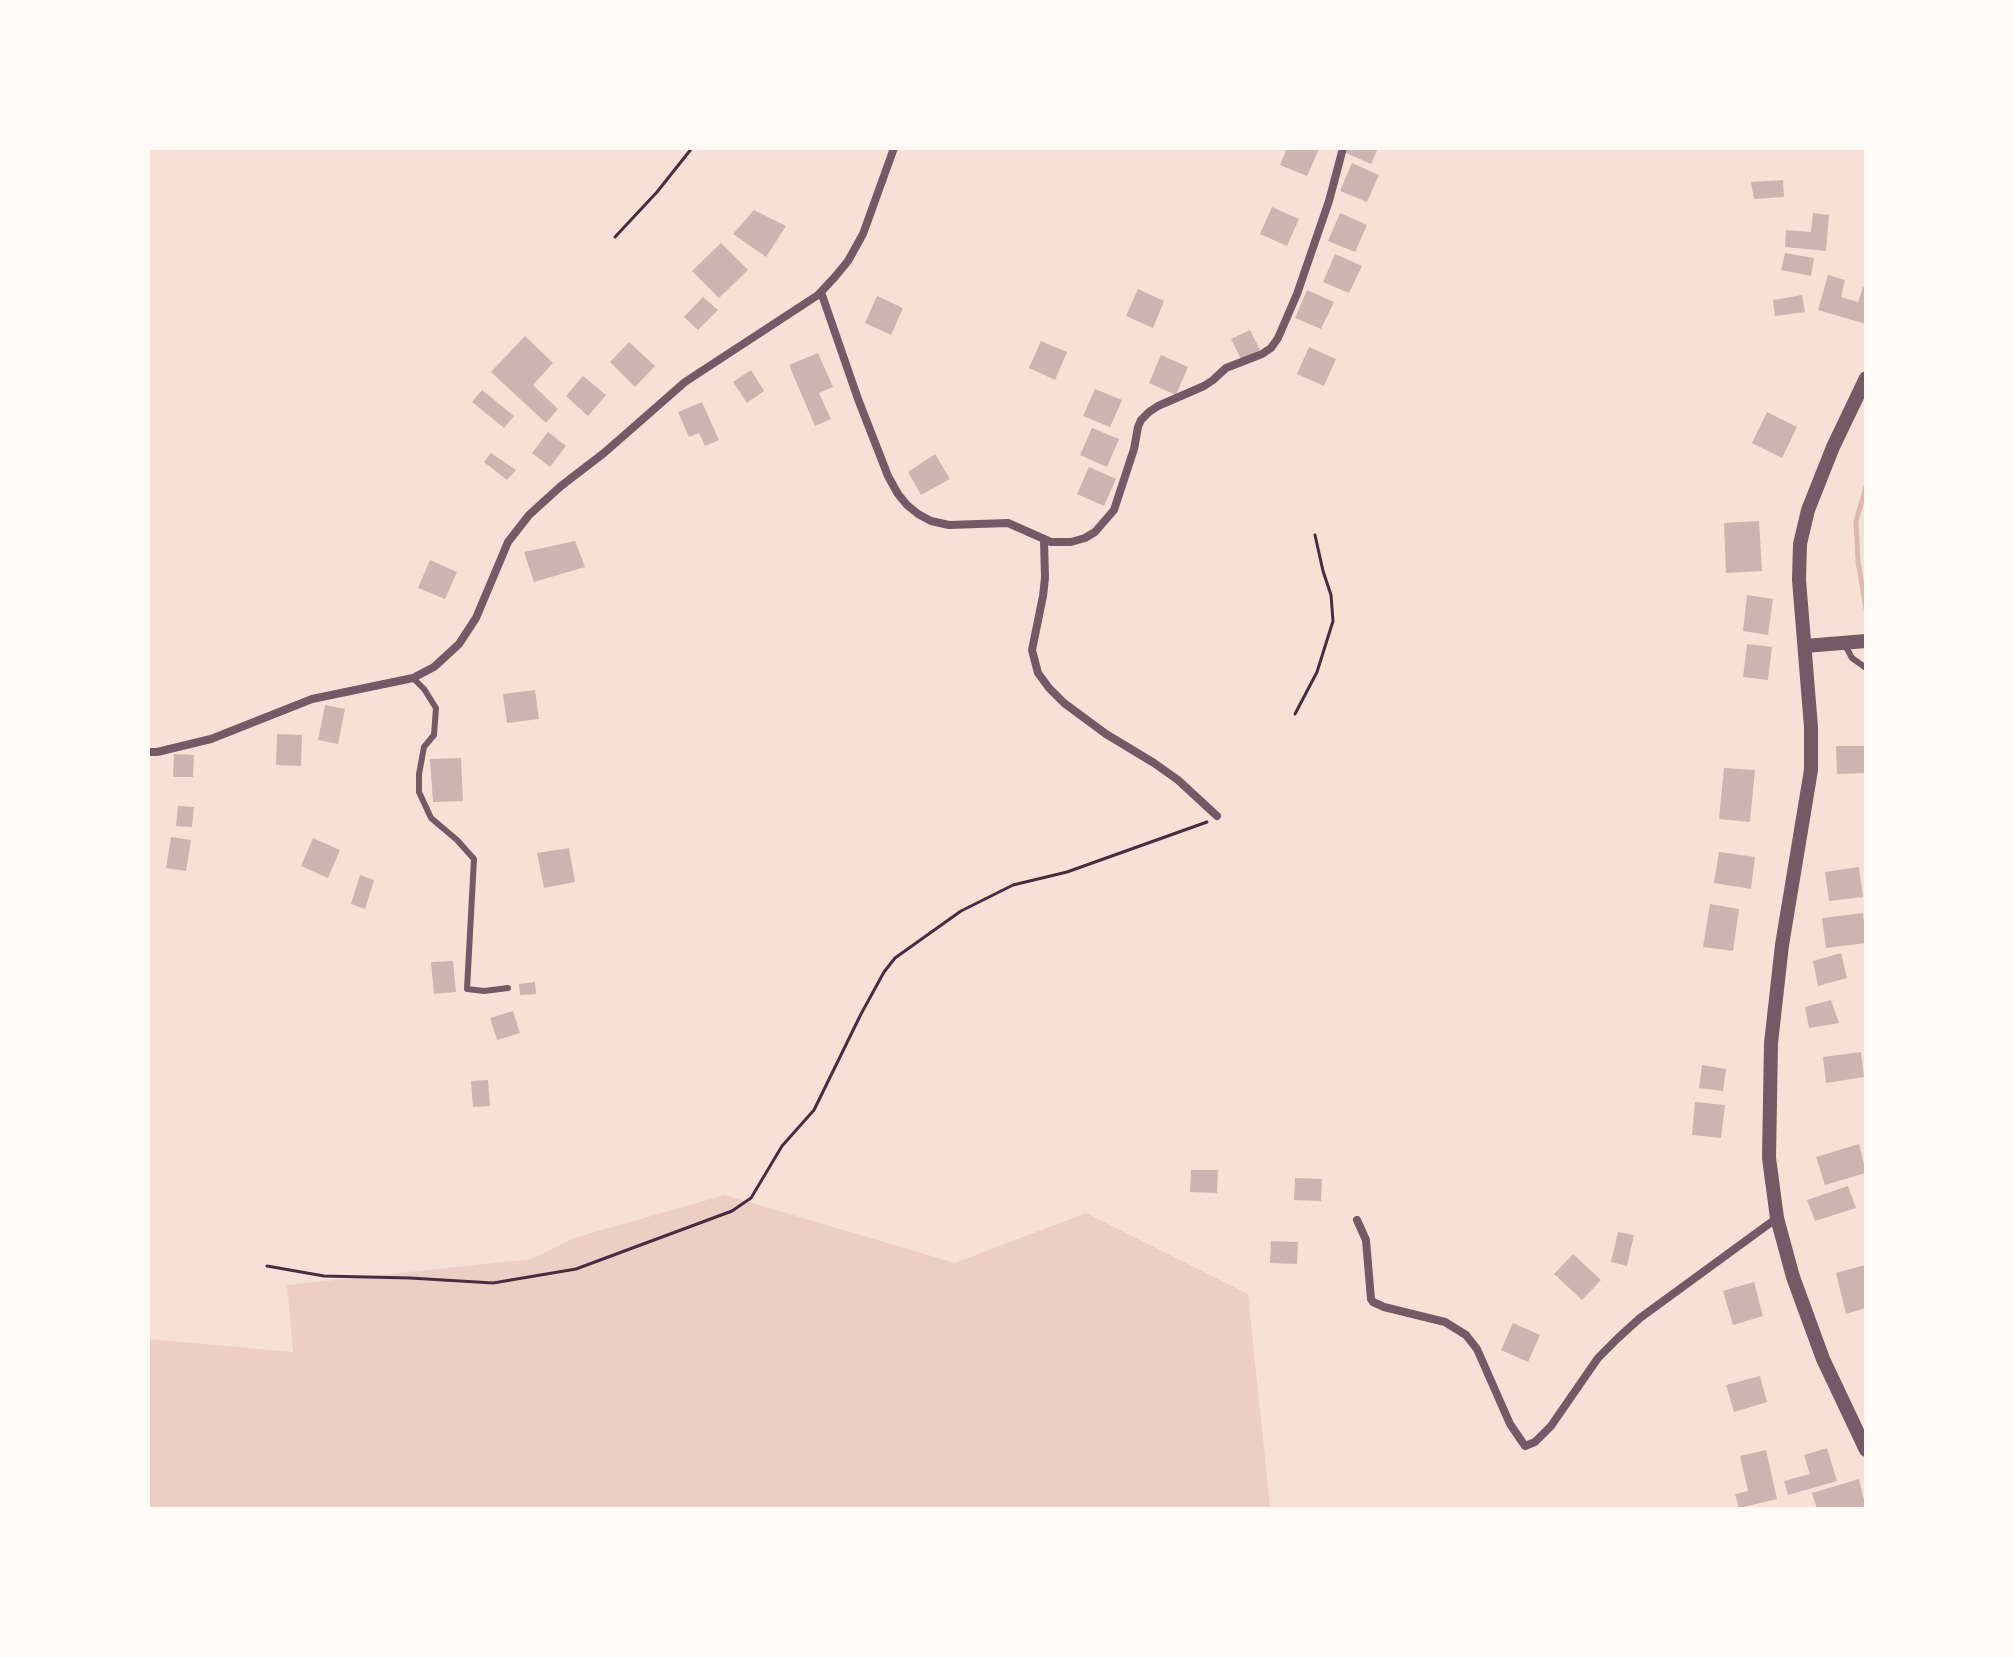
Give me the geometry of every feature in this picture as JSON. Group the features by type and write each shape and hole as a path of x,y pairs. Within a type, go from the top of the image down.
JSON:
{"street":[{"path":"148,752 211,739 312,699 413,678 434,667 459,644 476,618 508,542 529,515 685,382 821,292 848,261 863,234 894,148"},
{"path":"821,292 888,476 907,505 931,521 949,525 1008,523 1044,539 1071,542 1095,532 1114,510 1138,427 1149,412 1204,386 1226,368 1262,354 1278,338 1297,294 1343,148"},
{"path":"1866,378 1813,497 1800,544 1799,580 1811,727 1811,770 1782,945 1771,1043 1769,1158 1777,1218 1793,1277 1823,1359 1866,1450"},
{"path":"1044,539 1044,587 1032,650 1038,673 1064,703 1178,780 1217,816"},
{"path":"1805,646 1856,642"},
{"path":"1357,1220 1366,1240 1373,1302 1445,1322 1466,1335 1477,1349 1510,1424 1525,1446 1535,1442 1551,1426 1598,1358 1640,1318 1777,1218"}],"lane":[{"path":"1856,642 1852,658 1866,668"},
{"path":"413,678 436,708 434,735 424,747 419,792 431,818 474,859 467,989 484,991 508,988"}],"path":[{"path":"615,237 692,148"},
{"path":"1295,714 1317,672 1333,621 1331,595 1315,535"},
{"path":"267,1266 324,1276 493,1283 576,1269 732,1211 751,1198 782,1146 814,1110 861,1014 895,958 961,911 1013,885 1067,872 1204,824 1217,816"}],"shaded area":[{"path":"725,1195 955,1263 1086,1213 1248,1294 1270,1506 1262,1509 148,1509 148,1339 293,1352 287,1285 532,1259 574,1238"}],"building":[{"path":"1287,148 1319,149 1307,176 1280,165"},
{"path":"1346,148 1378,148 1371,164 1344,152"},
{"path":"1352,163 1379,175 1367,202 1340,191"},
{"path":"1783,180 1784,197 1754,199 1751,182"},
{"path":"1272,207 1299,219 1287,246 1260,234"},
{"path":"754,210 786,226 766,257 733,234"},
{"path":"1340,213 1367,225 1355,252 1328,241"},
{"path":"1813,213 1829,215 1826,251 1785,247 1786,230 1811,232"},
{"path":"721,243 748,270 719,298 692,271"},
{"path":"1785,253 1814,258 1811,276 1781,270"},
{"path":"1335,254 1362,266 1349,293 1323,282"},
{"path":"1828,275 1845,280 1841,297 1858,302 1863,287 1866,288 1866,324 1818,310"},
{"path":"1138,289 1164,301 1153,328 1126,316"},
{"path":"1307,290 1334,302 1321,329 1295,318"},
{"path":"1802,295 1805,312 1775,316 1773,300"},
{"path":"877,296 903,308 891,335 865,323"},
{"path":"703,297 718,310 698,330 684,317"},
{"path":"1250,330 1260,350 1241,359 1231,339"},
{"path":"525,336 553,363 533,385 558,409 546,423 491,372"},
{"path":"1041,341 1067,352 1055,380 1029,368"},
{"path":"629,342 655,366 635,387 610,362"},
{"path":"1309,347 1336,359 1324,386 1297,374"},
{"path":"818,353 833,387 819,393 831,419 815,426 789,365"},
{"path":"1161,355 1188,367 1176,395 1149,383"},
{"path":"751,370 764,391 747,403 733,382"},
{"path":"583,376 606,395 588,416 566,396"},
{"path":"1095,389 1122,400 1110,427 1083,416"},
{"path":"482,390 514,416 504,428 472,402"},
{"path":"702,402 719,440 705,446 699,433 689,437 678,412"},
{"path":"1767,412 1797,427 1782,458 1752,443"},
{"path":"1092,428 1119,439 1107,467 1080,455"},
{"path":"548,432 566,446 550,467 532,453"},
{"path":"491,453 516,470 507,480 484,462"},
{"path":"935,454 950,479 921,495 908,472"},
{"path":"1089,467 1116,479 1104,506 1077,494"},
{"path":"1759,521 1762,571 1726,573 1724,523"},
{"path":"575,541 585,567 534,582 524,552"},
{"path":"430,560 457,572 445,599 418,588"},
{"path":"1747,595 1773,599 1768,635 1743,631"},
{"path":"1747,644 1772,647 1768,680 1743,677"},
{"path":"535,690 539,719 507,723 503,694"},
{"path":"325,705 345,709 338,744 318,740"},
{"path":"277,734 302,735 301,766 276,765"},
{"path":"1836,746 1866,746 1866,773 1837,774"},
{"path":"174,754 194,755 193,777 173,777"},
{"path":"461,758 463,801 433,802 430,759"},
{"path":"1724,768 1755,770 1750,822 1719,819"},
{"path":"178,806 194,807 192,827 176,826"},
{"path":"171,837 191,840 186,871 166,868"},
{"path":"313,838 340,850 328,878 301,866"},
{"path":"569,848 575,882 544,888 537,853"},
{"path":"1719,852 1755,857 1751,889 1714,883"},
{"path":"1859,867 1863,897 1829,901 1825,872"},
{"path":"360,875 374,880 365,909 351,904"},
{"path":"1710,904 1739,909 1733,951 1703,947"},
{"path":"1863,913 1866,943 1826,948 1822,918"},
{"path":"1841,953 1847,978 1818,986 1813,961"},
{"path":"453,961 456,992 434,994 431,962"},
{"path":"535,982 536,994 520,995 519,984"},
{"path":"1831,1000 1839,1023 1809,1028 1805,1007"},
{"path":"513,1011 520,1033 497,1040 490,1018"},
{"path":"1861,1052 1864,1077 1826,1083 1823,1057"},
{"path":"1702,1065 1726,1069 1723,1091 1699,1088"},
{"path":"488,1080 490,1106 473,1107 471,1081"},
{"path":"1695,1102 1725,1105 1721,1138 1692,1135"},
{"path":"1859,1144 1866,1173 1825,1185 1816,1157"},
{"path":"1191,1170 1218,1170 1217,1193 1190,1192"},
{"path":"1295,1178 1322,1179 1321,1201 1294,1200"},
{"path":"1848,1186 1856,1208 1815,1221 1807,1200"},
{"path":"1618,1232 1634,1235 1627,1266 1611,1262"},
{"path":"1271,1241 1298,1242 1297,1264 1270,1263"},
{"path":"1573,1254 1601,1280 1582,1300 1554,1274"},
{"path":"1865,1265 1866,1308 1846,1314 1836,1273"},
{"path":"1754,1282 1763,1316 1733,1325 1723,1291"},
{"path":"1513,1323 1540,1335 1528,1362 1501,1350"},
{"path":"1760,1376 1767,1402 1734,1412 1726,1385"},
{"path":"1827,1448 1837,1481 1788,1495 1784,1481 1810,1474 1804,1455"},
{"path":"1766,1450 1777,1499 1739,1508 1735,1494 1748,1491 1740,1456"},
{"path":"1859,1479 1866,1508 1817,1509 1812,1493"}],"waterway":[{"path":"1866,487 1856,521 1858,561 1866,609"}]}
